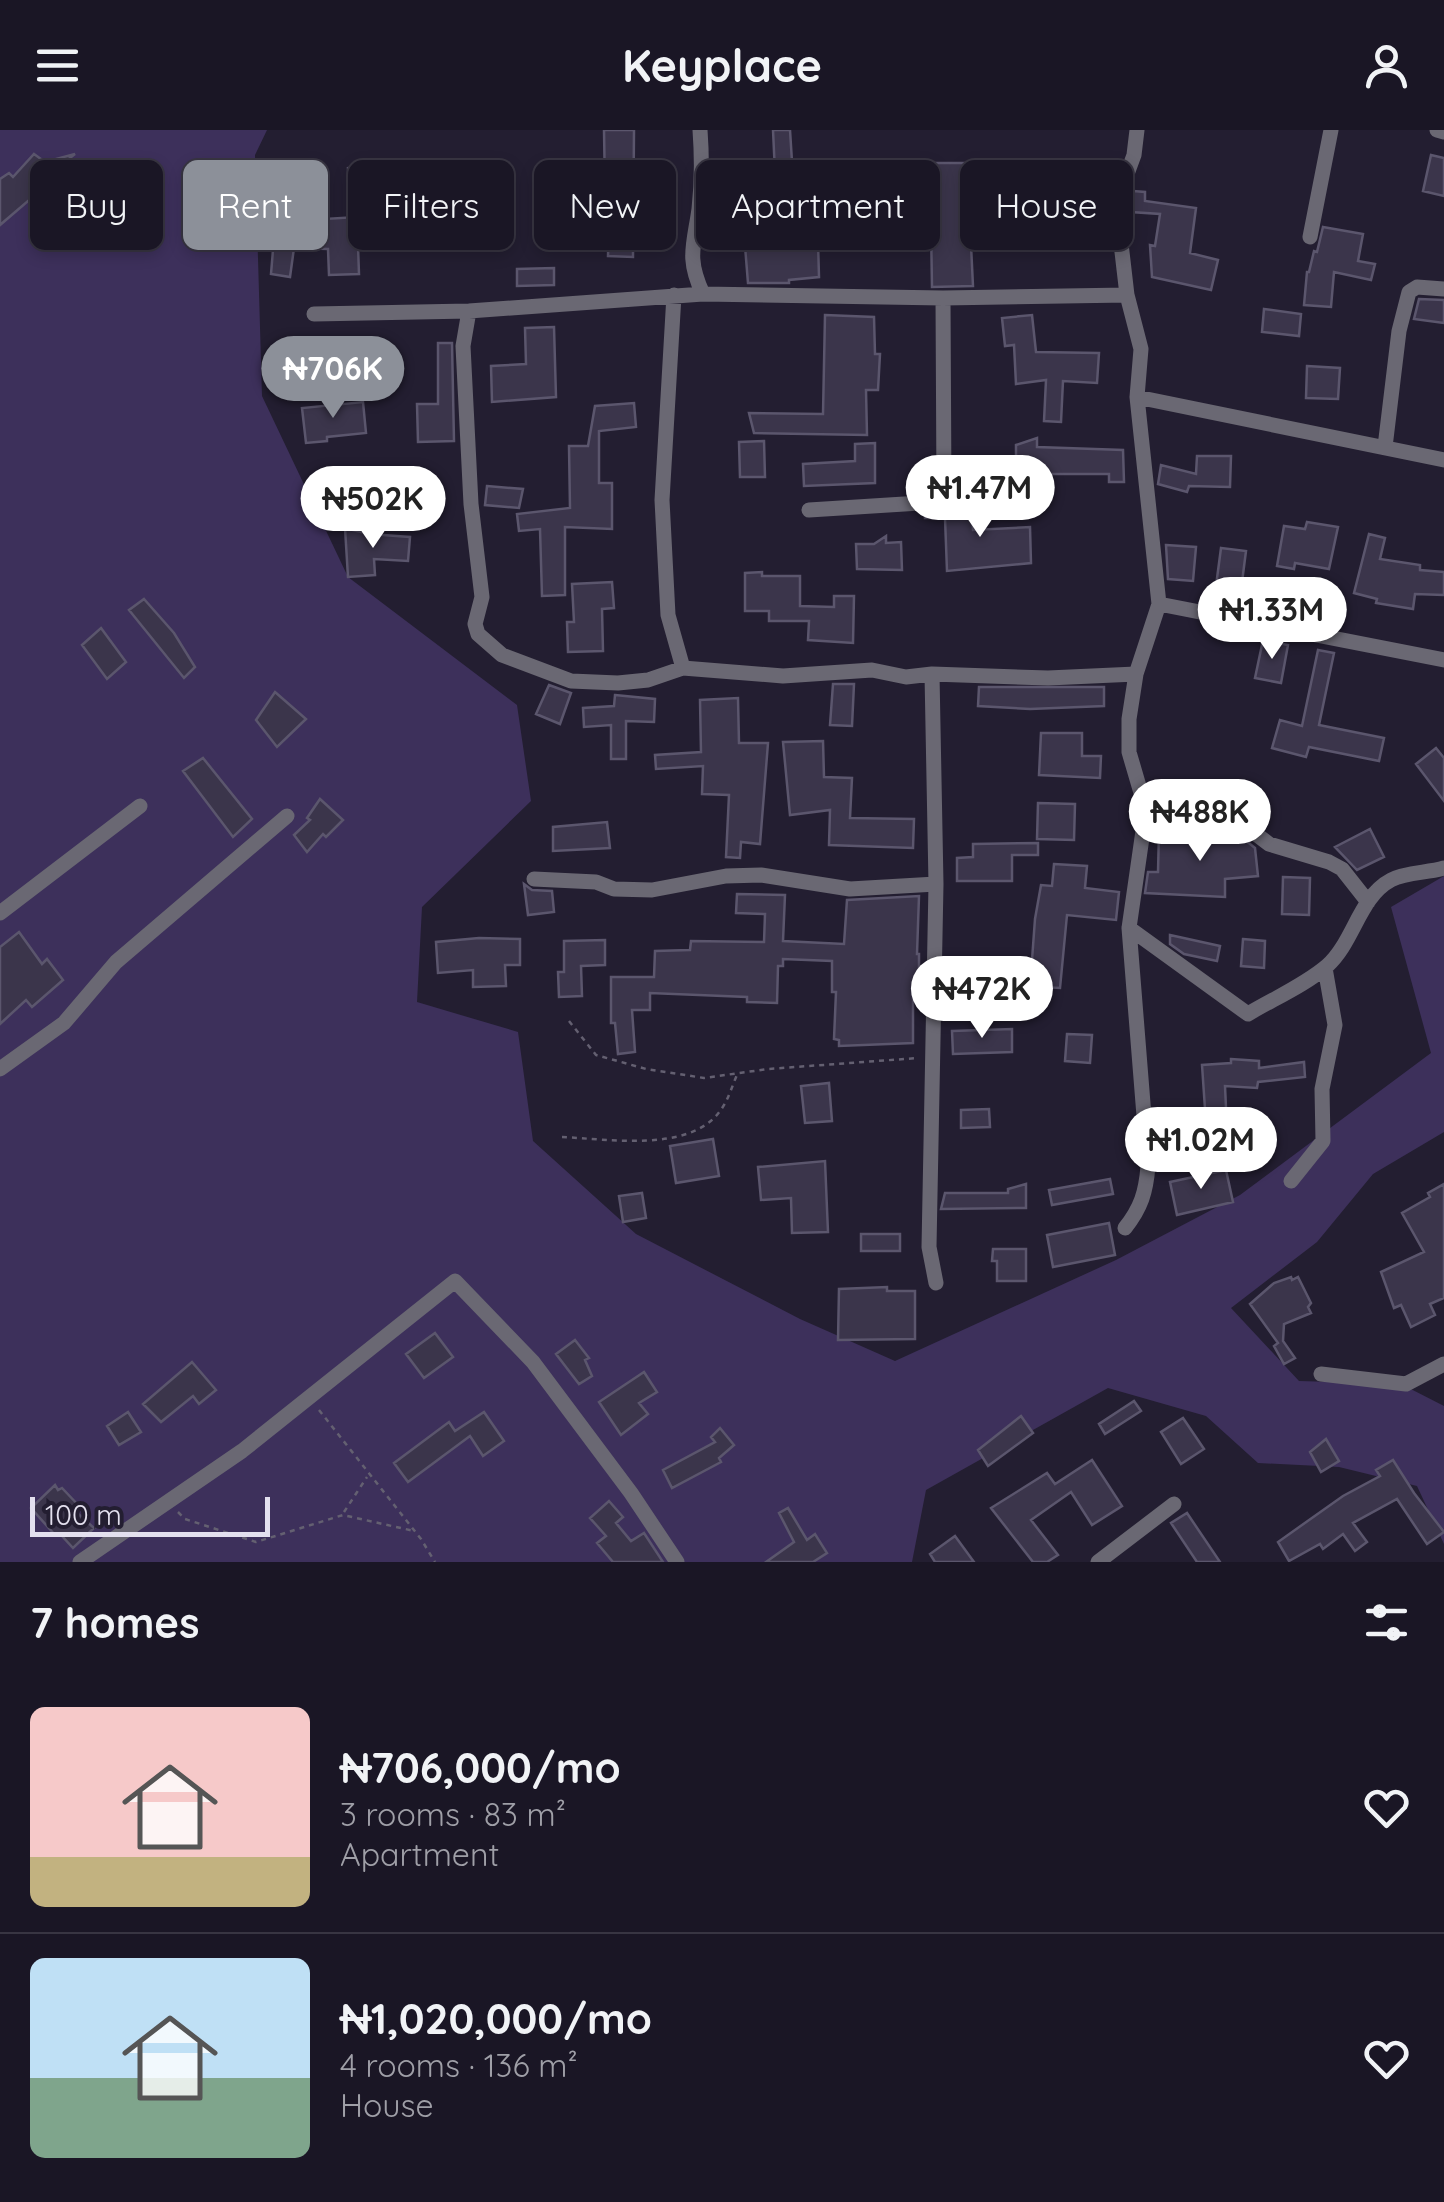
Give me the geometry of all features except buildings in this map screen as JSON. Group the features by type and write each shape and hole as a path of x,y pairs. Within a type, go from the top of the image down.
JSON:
{"street":[{"path":"700,130 700,196 691,256 692,271 703,294"},
{"path":"1125,1228 1146,1193 1148,1166 1129,928 1146,810 1128,752 1129,719 1136,674 1158,604 1137,396 1141,349 1127,295 1117,210 1137,130"},
{"path":"1310,237 1331,130"},
{"path":"1436,130 1444,132"},
{"path":"1385,447 1399,332 1409,292 1418,288 1444,289"},
{"path":"674,294 662,500 668,616 683,668"},
{"path":"314,314 469,311 674,294 943,298 1127,295"},
{"path":"808,510 942,499 943,298"},
{"path":"469,311 463,346 471,504 482,597 475,624 488,646 519,664 571,681 618,684 648,680 683,668 783,676 872,670 906,677 1136,674"},
{"path":"1137,396 1444,460"},
{"path":"1158,604 1444,660"},
{"path":"932,674 936,884 929,1248 936,1283"},
{"path":"0,913 140,806"},
{"path":"1146,810 1197,810 1244,825 1269,844 1342,869 1368,902"},
{"path":"0,1069 64,1023 116,962 287,816"},
{"path":"1129,928 1248,1014 1325,968 1343,948 1368,902 1394,878 1444,868"},
{"path":"534,879 652,890 743,875 850,889 936,884"},
{"path":"1291,1180 1324,1142 1322,1089 1335,1025 1325,968"},
{"path":"80,1562 242,1451 455,1281 533,1362 631,1493 676,1562"},
{"path":"1321,1374 1406,1384 1444,1364"},
{"path":"1098,1562 1174,1504"}],"path":[{"path":"569,1022 596,1055 646,1069 704,1078 931,1056"},
{"path":"562,1137 647,1141 691,1134 720,1112 738,1074"},
{"path":"309,1397 435,1562"},
{"path":"343,1515 368,1475"},
{"path":"168,1500 185,1519 256,1542 343,1515 414,1530"}],"shaded area":[{"path":"0,130 267,130 255,160 183,160 183,250 258,250 262,396 348,577 517,705 531,801 422,907 417,1002 518,1032 533,1141 636,1234 800,1319 895,1361 1116,1260 1240,1195 1431,1053 1391,907 1444,876 1444,1132 1373,1174 1317,1242 1231,1308 1299,1381 1401,1384 1444,1406 1444,1544 1417,1486 1339,1467 1258,1463 1206,1416 1108,1388 926,1490 912,1562 0,1562"}]}
